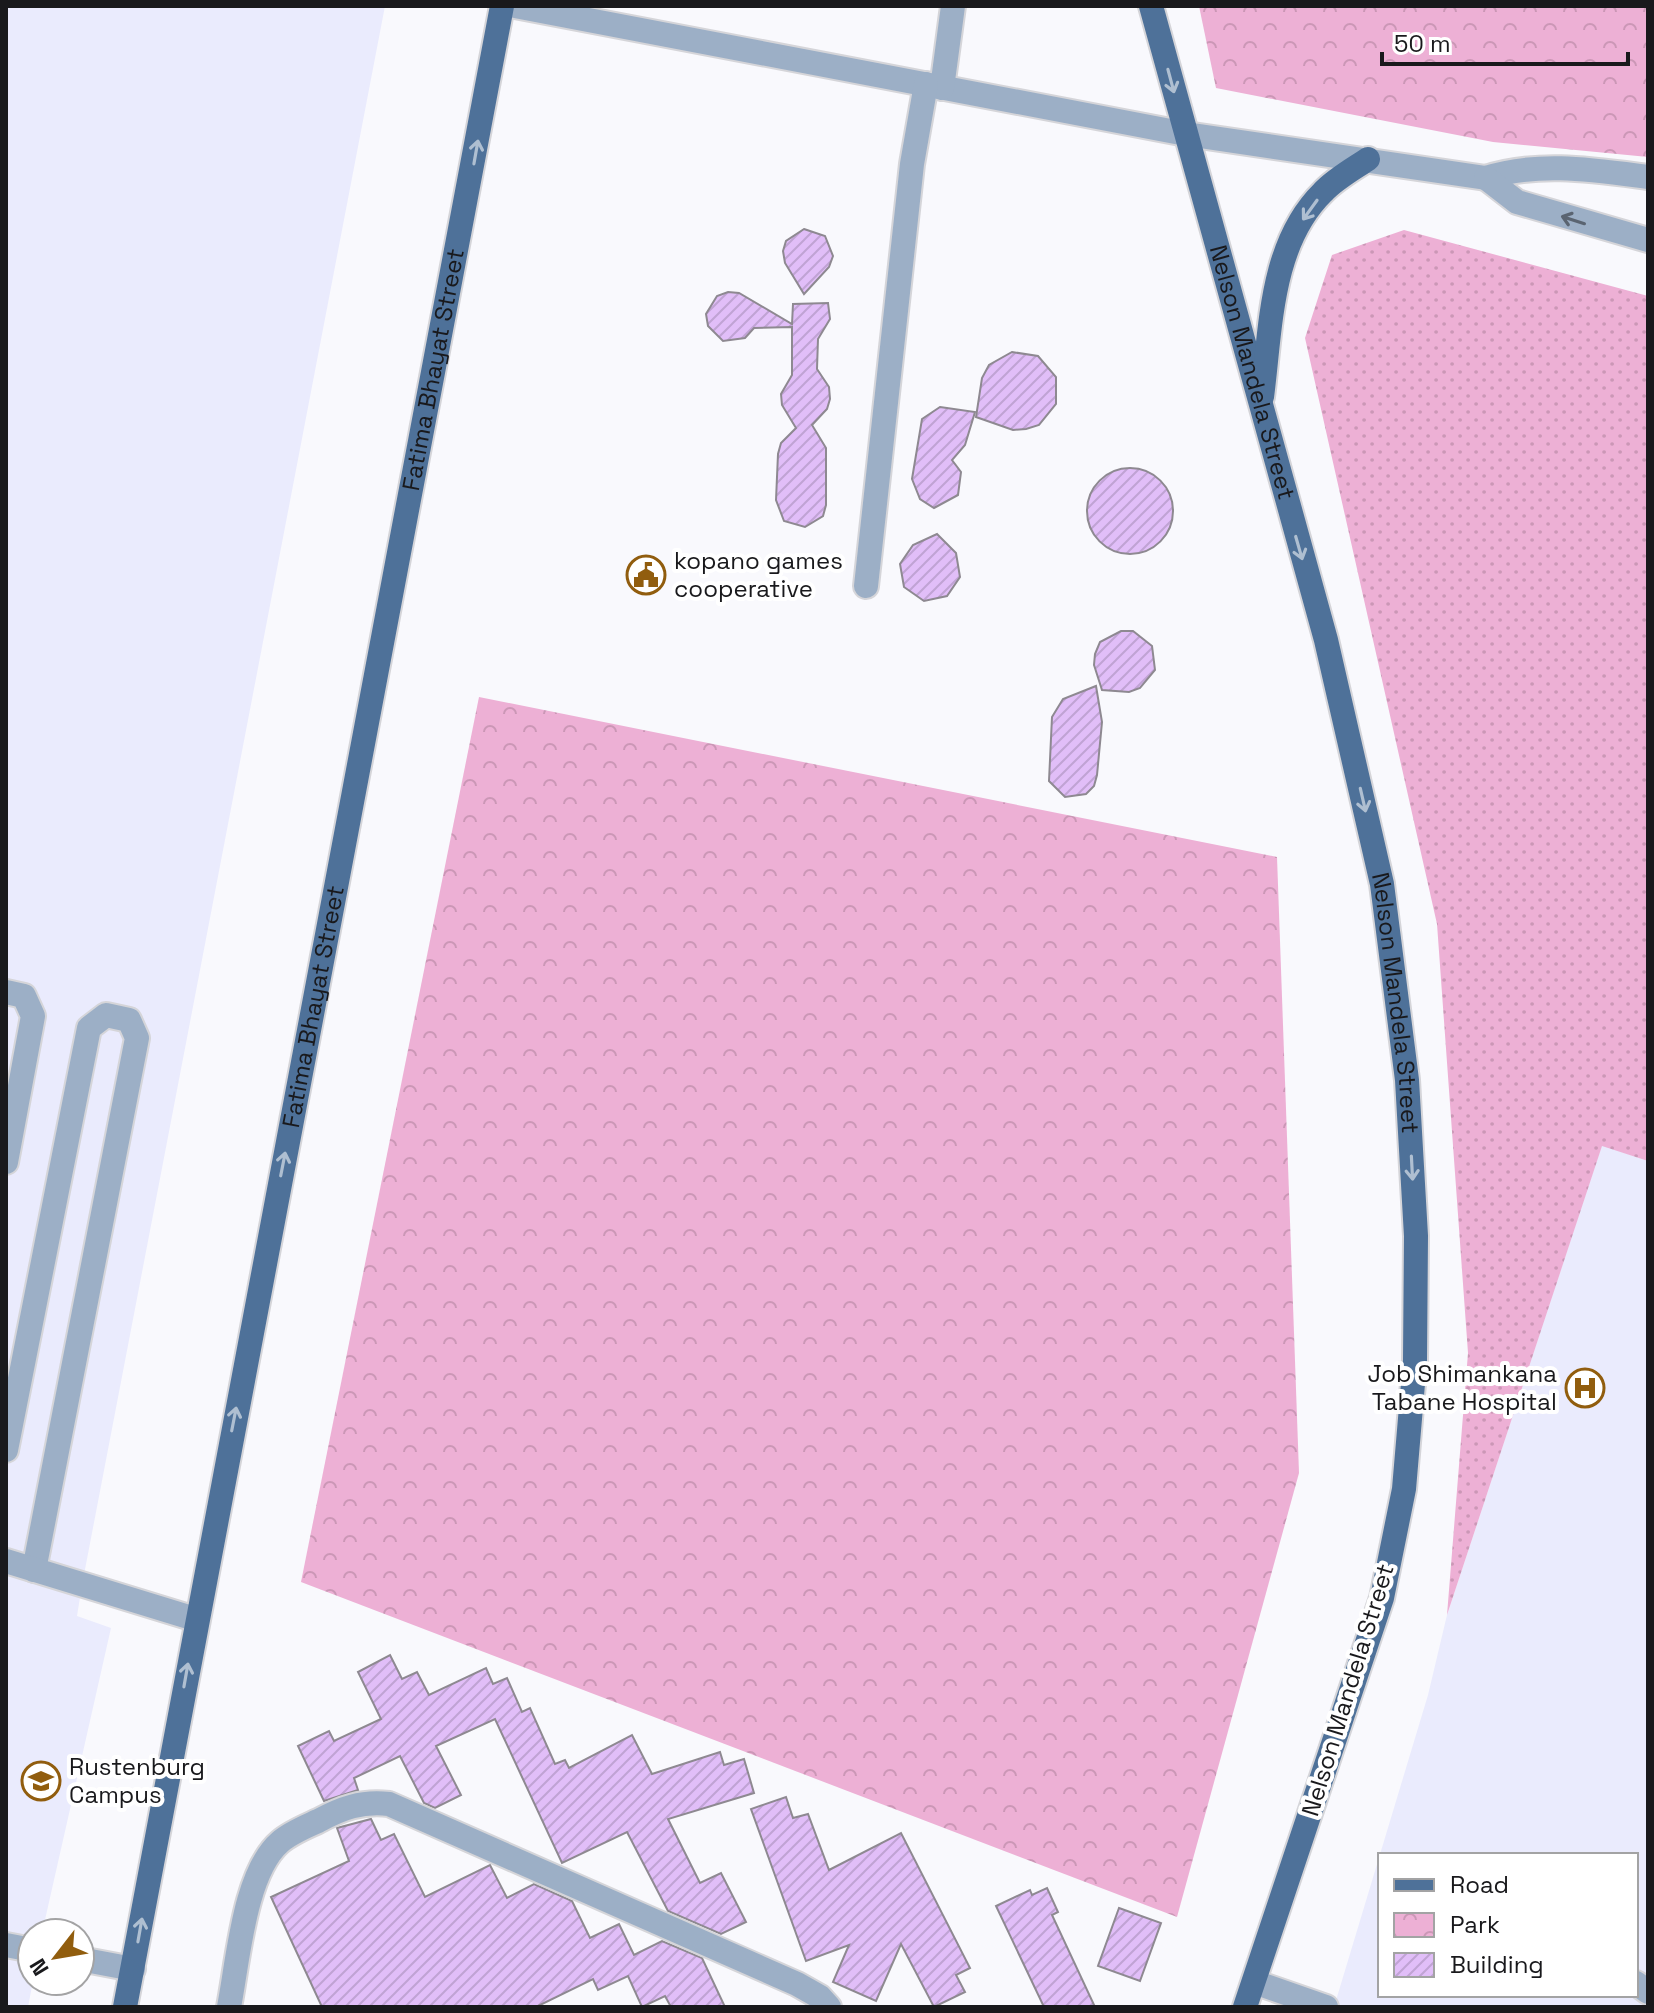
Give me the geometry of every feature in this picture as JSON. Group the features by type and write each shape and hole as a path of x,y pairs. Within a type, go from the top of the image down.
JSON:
{"main road":[{"name":"Fatima Bhayat Street","path":"125,2007 195,1619 502,6"},
{"name":"Nelson Mandela Street","path":"1151,6 1326,640 1382,884 1407,1080 1416,1252 1415,1360 1404,1489 1382,1598 1245,2007"},
{"path":"1260,409 1279,270 1298,226 1323,192 1368,159"}],"street":[{"path":"515,6 1186,134 1486,178 1519,168 1599,170 1648,177"},
{"path":"866,586 912,164 953,6"},
{"path":"1486,178 1517,202 1648,240"},
{"path":"6,992 24,996 33,1016 6,1162"},
{"path":"6,1450 89,1028 106,1015 129,1020 137,1038 34,1570"},
{"path":"6,1561 195,1619"},
{"path":"229,2007 256,1877 269,1855 280,1842 307,1826 366,1802 389,1804 797,1984 820,1997 829,2007"},
{"path":"96,1962 133,1969"},
{"path":"1254,1982 1326,2007"}],"shaded area":[{"path":"6,6 385,6 82,1585 77,1616 111,1628 46,1917 16,1917 16,1997 30,1997 28,2007 6,2007"},
{"name":"Job Shimankana Tabane Hospital","path":"1602,1145 1648,1161 1648,2007 1334,2007 1378,1861 1378,1997 1638,1997 1638,1853 1380,1853 1428,1695 1447,1615"}],"green space":[{"path":"1199,6 1648,6 1648,157 1493,142 1216,88"},
{"path":"1404,230 1648,296 1648,1161 1602,1146 1447,1615 1468,1353 1437,924 1305,338 1332,255"},
{"path":"479,697 1277,857 1299,1473 1177,1917 301,1582"}],"building":[{"path":"804,229 825,236 833,256 829,267 804,294 785,263 783,251 786,241"},
{"path":"728,292 739,293 792,324 793,304 828,303 830,319 818,339 817,369 829,387 830,399 827,409 812,425 826,448 826,505 823,516 805,527 784,521 776,500 781,443 796,428 782,405 781,394 792,375 792,327 754,328 745,338 723,341 708,326 706,314 717,296"},
{"path":"1012,352 1038,356 1056,377 1056,404 1039,425 1026,429 1013,430 976,417 982,378 989,365"},
{"path":"940,407 975,412 965,445 952,460 961,472 958,495 934,508 920,499 912,479 922,419"},
{"path":"1130,468 1147,471 1161,480 1170,494 1173,511 1170,528 1161,542 1147,551 1130,554 1113,551 1099,542 1090,528 1087,511 1090,494 1099,480 1113,471"},
{"path":"937,534 956,553 960,577 947,596 924,601 904,587 900,564 913,545"},
{"path":"1121,631 1133,631 1152,646 1155,670 1140,688 1129,692 1102,690 1094,665 1095,654 1100,642"},
{"path":"1096,686 1102,722 1094,786 1086,794 1065,797 1049,781 1052,717 1063,699"},
{"path":"390,1655 402,1679 417,1672 429,1695 486,1668 493,1684 507,1678 522,1712 530,1708 555,1764 565,1760 569,1768 632,1735 652,1774 720,1752 724,1765 744,1759 754,1793 668,1819 700,1883 721,1873 746,1922 721,1934 668,1911 627,1832 562,1863 495,1719 436,1746 461,1795 435,1808 424,1803 400,1756 354,1778 358,1790 324,1801 298,1746 329,1731 334,1741 381,1719 358,1672"},
{"path":"786,1797 793,1818 808,1814 829,1870 901,1833 970,1968 956,1975 965,1992 934,2007 901,1944 876,2001 833,1982 849,1945 806,1961 751,1809"},
{"path":"371,1819 381,1840 394,1834 425,1897 490,1865 507,1898 534,1884 572,1901 590,1938 619,1924 634,1955 662,1941 702,1958 725,2007 671,2007 665,1996 642,2007 628,1976 598,1990 593,1979 536,2007 322,2007 271,1897 349,1861 337,1828"},
{"path":"1047,1888 1058,1912 1052,1915 1095,2007 1044,2007 996,1906 1030,1890 1032,1895"},
{"path":"1119,1908 1161,1923 1140,1981 1098,1966"}],"place":[{"name":"kopano games cooperative","path":"646,575"},
{"name":"Job Shimankana Tabane Hospital","path":"1585,1388"},
{"name":"Rustenburg Campus","path":"41,1781"}]}
